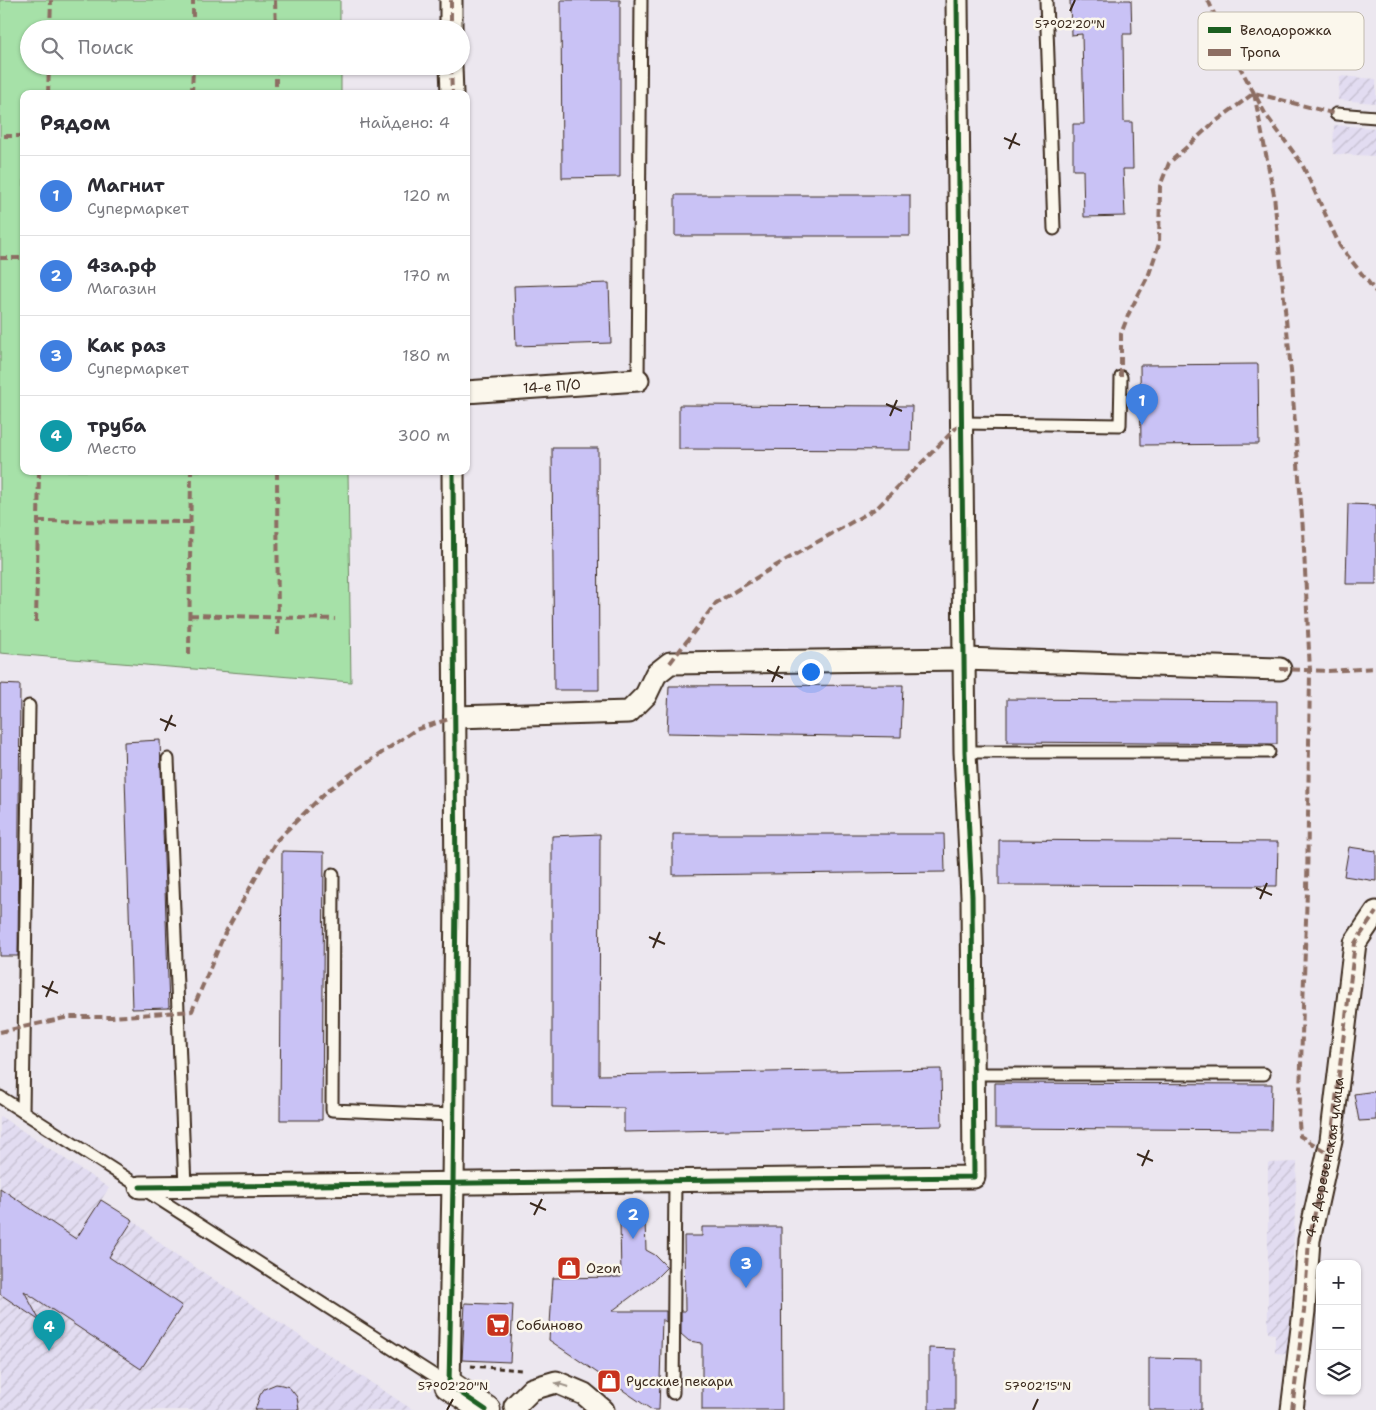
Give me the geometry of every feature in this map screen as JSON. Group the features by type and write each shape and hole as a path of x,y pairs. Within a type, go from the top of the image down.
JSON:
{"street":[{"path":"451,0 451,20"},
{"path":"140,1187 974,1177 972,896 965,752 957,0"},
{"path":"452,75 452,90"},
{"name":"14-е П/О","path":"470,392 638,380"},
{"path":"454,475 456,893 449,1385 486,1410"},
{"path":"454,717 629,712 646,696 656,674 670,663 964,659 1280,669"},
{"name":"4-я Деревенская улица","path":"1292,1410 1304,1311 1309,1240 1331,1140 1355,943 1376,912"},
{"path":"516,1410 515,1406 532,1389 556,1382 584,1394 604,1410"}],"lane":[{"path":"638,380 641,0"},
{"path":"1046,0 1054,229"},
{"path":"1336,114 1376,117"},
{"path":"961,424 1120,425 1121,377"},
{"path":"23,1112 29,706"},
{"path":"965,752 1269,752"},
{"path":"168,759 185,1187"},
{"path":"333,874 332,1110 453,1115"},
{"path":"973,1074 1264,1074"},
{"path":"0,1096 449,1385"},
{"path":"673,1393 675,1181"}],"shaded area":[{"path":"1340,76 1376,79 1376,103 1338,100"},
{"path":"1334,125 1376,128 1376,156 1333,154"},
{"path":"0,1116 109,1188 101,1200 133,1220 166,1248 413,1410 0,1410"},
{"path":"1297,1162 1289,1354 1275,1353 1275,1334 1268,1333 1268,1163"}],"green space":[{"path":"0,0 340,0 340,20 20,20 20,75 341,75 341,90 20,90 20,475 348,475 351,682 0,653"}],"building":[{"path":"561,0 620,0 620,177 562,178"},
{"path":"1070,0 1131,0 1132,34 1123,34 1124,122 1132,122 1133,169 1123,169 1125,216 1084,217 1083,170 1073,170 1073,124 1084,124 1082,34 1071,35"},
{"path":"675,195 910,195 910,236 675,236"},
{"path":"609,283 611,343 516,346 514,286"},
{"path":"1258,364 1259,444 1141,445 1140,365"},
{"path":"679,405 912,406 911,450 679,449"},
{"path":"552,448 598,448 599,690 554,690"},
{"path":"1348,504 1376,505 1376,584 1346,584"},
{"path":"0,684 20,685 18,956 0,956"},
{"path":"903,685 901,737 667,733 669,686"},
{"path":"1007,699 1277,701 1277,744 1007,742"},
{"path":"160,740 169,1008 132,1009 124,742"},
{"path":"600,834 599,1075 941,1069 942,1126 624,1132 624,1108 552,1107 552,836"},
{"path":"673,834 944,834 945,872 673,875"},
{"path":"999,840 1278,842 1277,886 999,885"},
{"path":"1349,847 1376,851 1376,881 1344,876"},
{"path":"282,851 324,852 322,1120 280,1120"},
{"path":"995,1083 1272,1084 1271,1130 995,1128"},
{"path":"1376,1091 1376,1120 1359,1121 1354,1094"},
{"path":"0,1188 76,1239 101,1200 133,1220 109,1257 182,1306 141,1369 24,1291 40,1321 0,1294"},
{"path":"620,1221 645,1221 646,1250 655,1255 667,1267 656,1278 612,1311 666,1311 666,1322 662,1319 659,1410 652,1410 549,1340 553,1278 621,1277"},
{"path":"702,1227 781,1227 782,1410 702,1410 702,1343 689,1341 681,1334 681,1311 685,1311 684,1236 702,1236"},
{"path":"465,1303 513,1305 510,1362 462,1360"},
{"path":"929,1348 955,1349 955,1410 929,1410"},
{"path":"1149,1358 1201,1359 1201,1410 1149,1410"},
{"path":"276,1384 289,1387 297,1397 299,1410 255,1410 264,1389"}],"marked path":[{"path":"50,20 51,0"},
{"path":"193,0 193,20"},
{"path":"275,0 276,20"},
{"path":"451,0 451,20"},
{"path":"1208,0 1213,12"},
{"path":"1241,70 1266,115 1302,164 1340,246 1376,292"},
{"path":"48,90 49,75"},
{"path":"192,90 193,75"},
{"path":"276,75 276,90"},
{"path":"451,75 452,90"},
{"path":"1254,93 1274,195 1291,371 1303,530 1310,671 1307,891 1299,1122 1300,1136 1328,1153"},
{"path":"1121,377 1121,334 1129,313 1149,274 1159,244 1160,186 1169,163 1211,125 1254,93 1336,114"},
{"path":"4,136 20,136"},
{"path":"0,258 20,258"},
{"path":"670,663 716,603 772,568 878,507 961,423"},
{"path":"36,622 39,475"},
{"path":"189,655 191,475"},
{"path":"277,475 278,636"},
{"path":"38,521 190,522"},
{"path":"190,615 335,619"},
{"path":"1280,669 1328,671 1376,668"},
{"path":"0,1032 69,1017 112,1017 192,1011 224,935 276,841 328,790 415,730 455,717"},
{"path":"1292,1410 1304,1311 1309,1240 1331,1140 1355,943 1376,912"}],"cycle path":[{"path":"140,1187 974,1177 972,896 965,752 957,0"},
{"path":"453,475 456,893 449,1385 486,1410"}],"place":[{"name":"Магнит","path":"1142,425"},
{"name":"4за.рф","path":"633,1239"},
{"name":"Ozon","path":"569,1268"},
{"name":"Как раз","path":"746,1288"},
{"name":"Собиново","path":"498,1325"},
{"name":"труба","path":"49,1351"},
{"name":"Русские пекари","path":"609,1381"}]}
